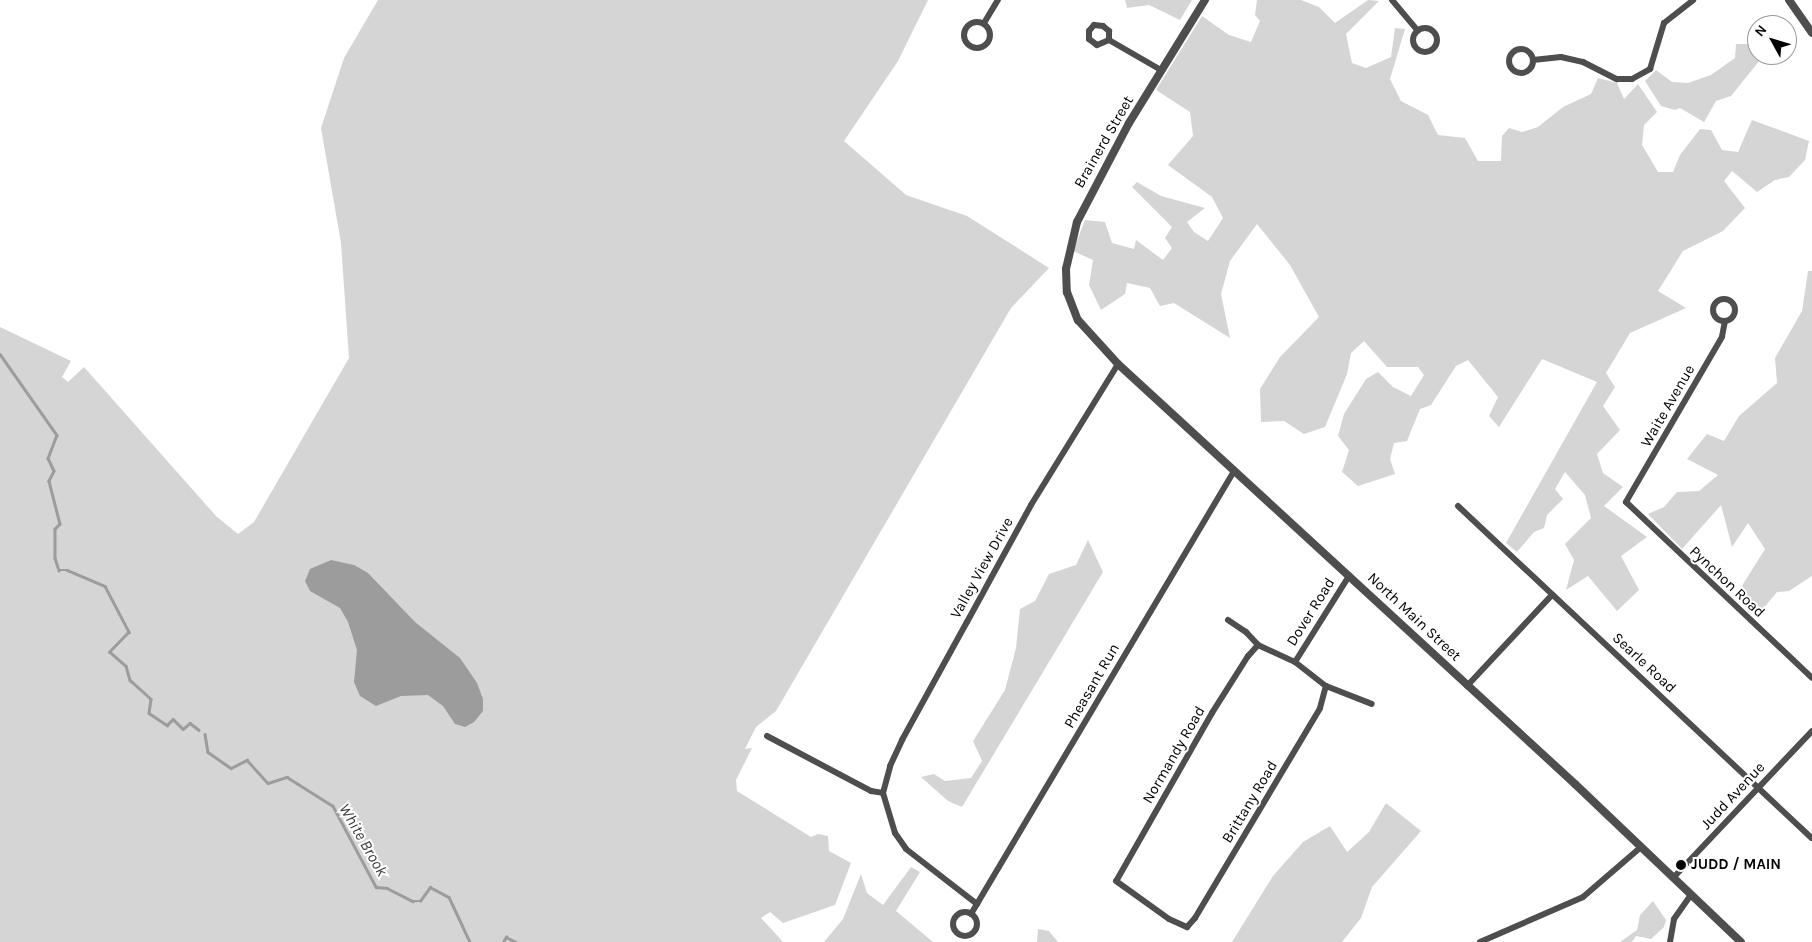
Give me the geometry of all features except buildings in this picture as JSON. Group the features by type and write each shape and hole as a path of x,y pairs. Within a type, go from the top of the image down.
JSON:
{"street":[{"path":"984,23 998,0"},
{"name":"Brainerd Street","path":"1073,310 1066,269 1074,228 1121,137 1206,0"},
{"path":"1392,0 1418,31"},
{"path":"1533,60 1560,57 1583,62 1617,79 1632,78 1650,69 1664,23 1694,0"},
{"path":"1789,0 1812,33"},
{"path":"984,23 990,30 988,40 982,46 970,46 965,40 966,30 971,24 984,23"},
{"path":"1109,40 1161,70"},
{"name":"North Main Street","path":"1073,310 1088,333 1118,364 1349,576 1741,942"},
{"name":"Waite Avenue","path":"1626,502 1722,337 1725,321"},
{"name":"Valley View Drive","path":"883,792 890,766 902,740 1031,505 1118,364"},
{"name":"Pheasant Run","path":"971,914 1234,471"},
{"name":"Pynchon Road","path":"1626,502 1812,678"},
{"name":"Searle Road","path":"1458,506 1812,838"},
{"name":"Dover Road","path":"1295,662 1349,576"},
{"path":"1467,686 1552,596"},
{"path":"1228,620 1258,645 1295,662 1326,686 1372,704"},
{"name":"Normandy Road","path":"1186,927 1169,919 1116,881 1212,713 1248,656 1258,645"},
{"name":"Brittany Road","path":"1186,927 1204,904 1320,708 1326,686"},
{"name":"Judd Avenue","path":"1673,878 1812,730"},
{"path":"767,736 871,791 883,792 895,833 906,849 977,904"},
{"path":"1480,942 1583,897 1640,848"},
{"path":"1670,942 1674,919 1691,895"}],"shaded area":[{"path":"378,0 928,0 898,61 844,141 906,195 967,216 1049,268 1011,308 776,711 756,727 745,749 752,748 736,780 737,791 811,837 818,834 828,836 829,851 851,863 835,905 783,923 770,912 761,918 783,942 0,942 0,327 71,361 62,377 68,382 84,367 216,516 238,534 254,522 349,358 341,243 321,128 344,58"},
{"path":"1125,0 1192,0 1180,20 1149,5 1127,8"},
{"path":"1257,0 1301,0 1319,7 1335,23 1368,0 1379,1 1346,34 1352,63 1366,68 1391,57 1395,28 1405,29 1390,79 1401,101 1428,115 1438,135 1465,138 1478,161 1501,161 1502,136 1509,128 1522,132 1538,127 1563,107 1591,94 1598,78 1617,83 1624,99 1638,84 1657,112 1644,125 1642,145 1658,172 1673,172 1680,155 1700,129 1711,130 1722,150 1738,152 1752,120 1809,141 1805,160 1789,177 1775,180 1757,192 1732,171 1724,181 1745,208 1723,231 1683,251 1658,291 1686,308 1630,333 1606,373 1615,387 1603,406 1620,430 1597,454 1603,473 1623,487 1604,506 1647,537 1621,556 1639,590 1617,611 1588,576 1566,590 1574,560 1565,544 1591,518 1585,495 1565,472 1555,489 1563,499 1547,515 1544,528 1534,532 1517,552 1506,543 1597,382 1542,359 1499,427 1489,416 1498,397 1468,360 1456,366 1431,405 1420,409 1407,441 1394,443 1390,459 1395,474 1358,486 1342,472 1349,450 1338,436 1344,414 1366,379 1378,372 1393,387 1411,396 1424,375 1418,367 1387,367 1364,341 1351,353 1347,374 1325,427 1304,434 1284,421 1261,422 1260,389 1280,357 1319,317 1290,265 1257,224 1230,261 1221,294 1230,338 1174,303 1160,306 1150,288 1127,283 1125,294 1101,310 1089,285 1093,260 1073,251 1085,220 1105,222 1112,243 1134,249 1136,240 1163,260 1172,248 1165,238 1172,227 1132,187 1137,182 1161,196 1205,208 1187,222 1194,232 1208,241 1223,218 1212,197 1168,165 1193,136 1190,112 1156,90 1202,16 1229,35 1251,42 1260,21 1255,15"},
{"path":"1736,44 1747,44 1747,65 1756,65 1731,96 1716,101 1704,122 1680,108 1675,110 1661,106 1645,81 1656,70 1672,82 1688,83 1711,75 1735,58"},
{"path":"1808,271 1812,271 1812,576 1789,591 1777,592 1756,617 1735,597 1765,549 1748,523 1732,547 1721,505 1682,549 1648,514 1664,507 1677,492 1699,491 1718,475 1687,459 1707,434 1724,441 1739,416 1777,383 1775,358 1802,311"},
{"path":"1088,540 1103,572 962,807 948,801 921,777 934,774 945,781 971,778 982,761 973,741 1005,690 1016,648 1020,609 1035,601 1049,574 1076,565"},
{"path":"331,560 354,565 368,573 415,622 460,658 477,683 483,699 483,711 474,722 465,727 455,724 443,706 428,695 401,696 376,706 360,696 354,682 357,650 348,622 340,608 310,591 305,581 310,569"},
{"path":"1386,803 1421,831 1372,887 1361,918 1342,942 1232,942 1273,876 1303,842 1330,826 1347,852 1369,832"},
{"path":"911,867 920,872 896,911 933,942 824,942 843,919 861,874 867,893 883,905"},
{"path":"1653,901 1666,920 1664,927 1651,939 1636,936 1632,942 1620,942 1637,930 1640,915"},
{"path":"1038,929 1049,931 1058,942 1037,942"}],"waterway":[{"name":"White Brook","path":"0,354 57,435 48,458 54,471 49,481 60,524 55,529 55,558 59,570 67,570 105,586 129,632 110,652 126,666 130,680 151,699 149,713 167,725 173,719 183,729 190,723 199,730"},
{"name":"White Brook","path":"205,734 208,752 231,768 247,760 268,783 287,777 333,806 376,887 387,888 413,901 420,901 430,887 449,897 470,942"},
{"name":"White Brook","path":"503,942 506,937 516,942"}],"place":[{"name":"JUDD / MAIN","path":"1681,865"}]}
